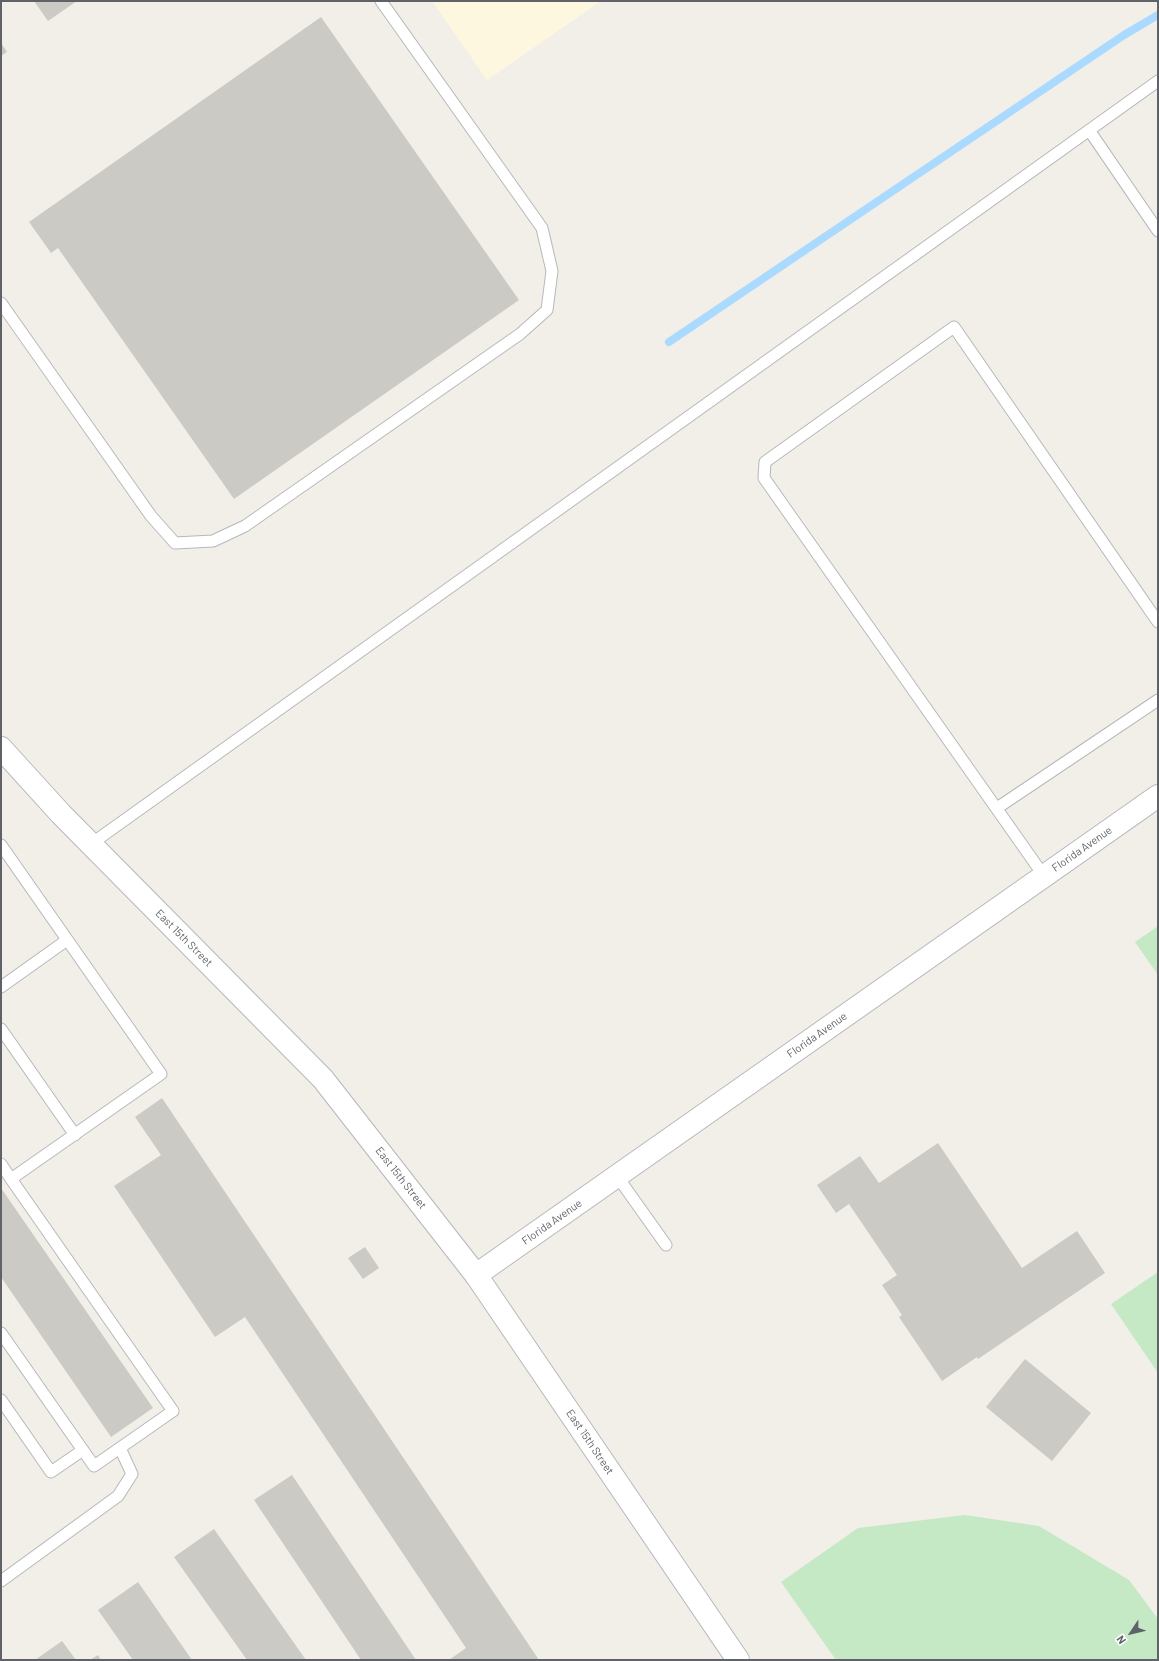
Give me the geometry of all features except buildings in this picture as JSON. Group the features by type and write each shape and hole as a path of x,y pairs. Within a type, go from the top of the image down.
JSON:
{"street":[{"name":"East 15th Street","path":"1,748 91,844 323,1079 476,1275 738,1660"},
{"name":"Florida Avenue","path":"476,1275 1158,796"}],"lane":[{"path":"1,303 151,516 176,542 214,541 245,526 520,334 547,310 552,271 542,228 381,1"},
{"path":"91,844 1158,81"},
{"path":"1089,130 1158,231"},
{"path":"1044,876 764,478 765,462 954,327 1158,622"},
{"path":"997,808 1158,700"},
{"path":"1,846 161,1074 12,1179"},
{"path":"1,987 67,940"},
{"path":"1,1029 74,1135"},
{"path":"1,1164 174,1411 94,1466 1,1333"},
{"path":"617,1176 666,1244"},
{"path":"1,1400 51,1472 83,1450"},
{"path":"1,1581 118,1496 132,1474 120,1448"}],"shaded area":[{"path":"432,1 601,1 487,80"}],"green space":[{"path":"1158,926 1158,975 1135,942"},
{"path":"1158,1272 1158,1373 1111,1304"},
{"path":"965,1515 1039,1526 1129,1580 1158,1619 1158,1660 836,1660 781,1582 858,1528"}],"waterway":[{"path":"669,342 1124,35 1158,15"}]}
